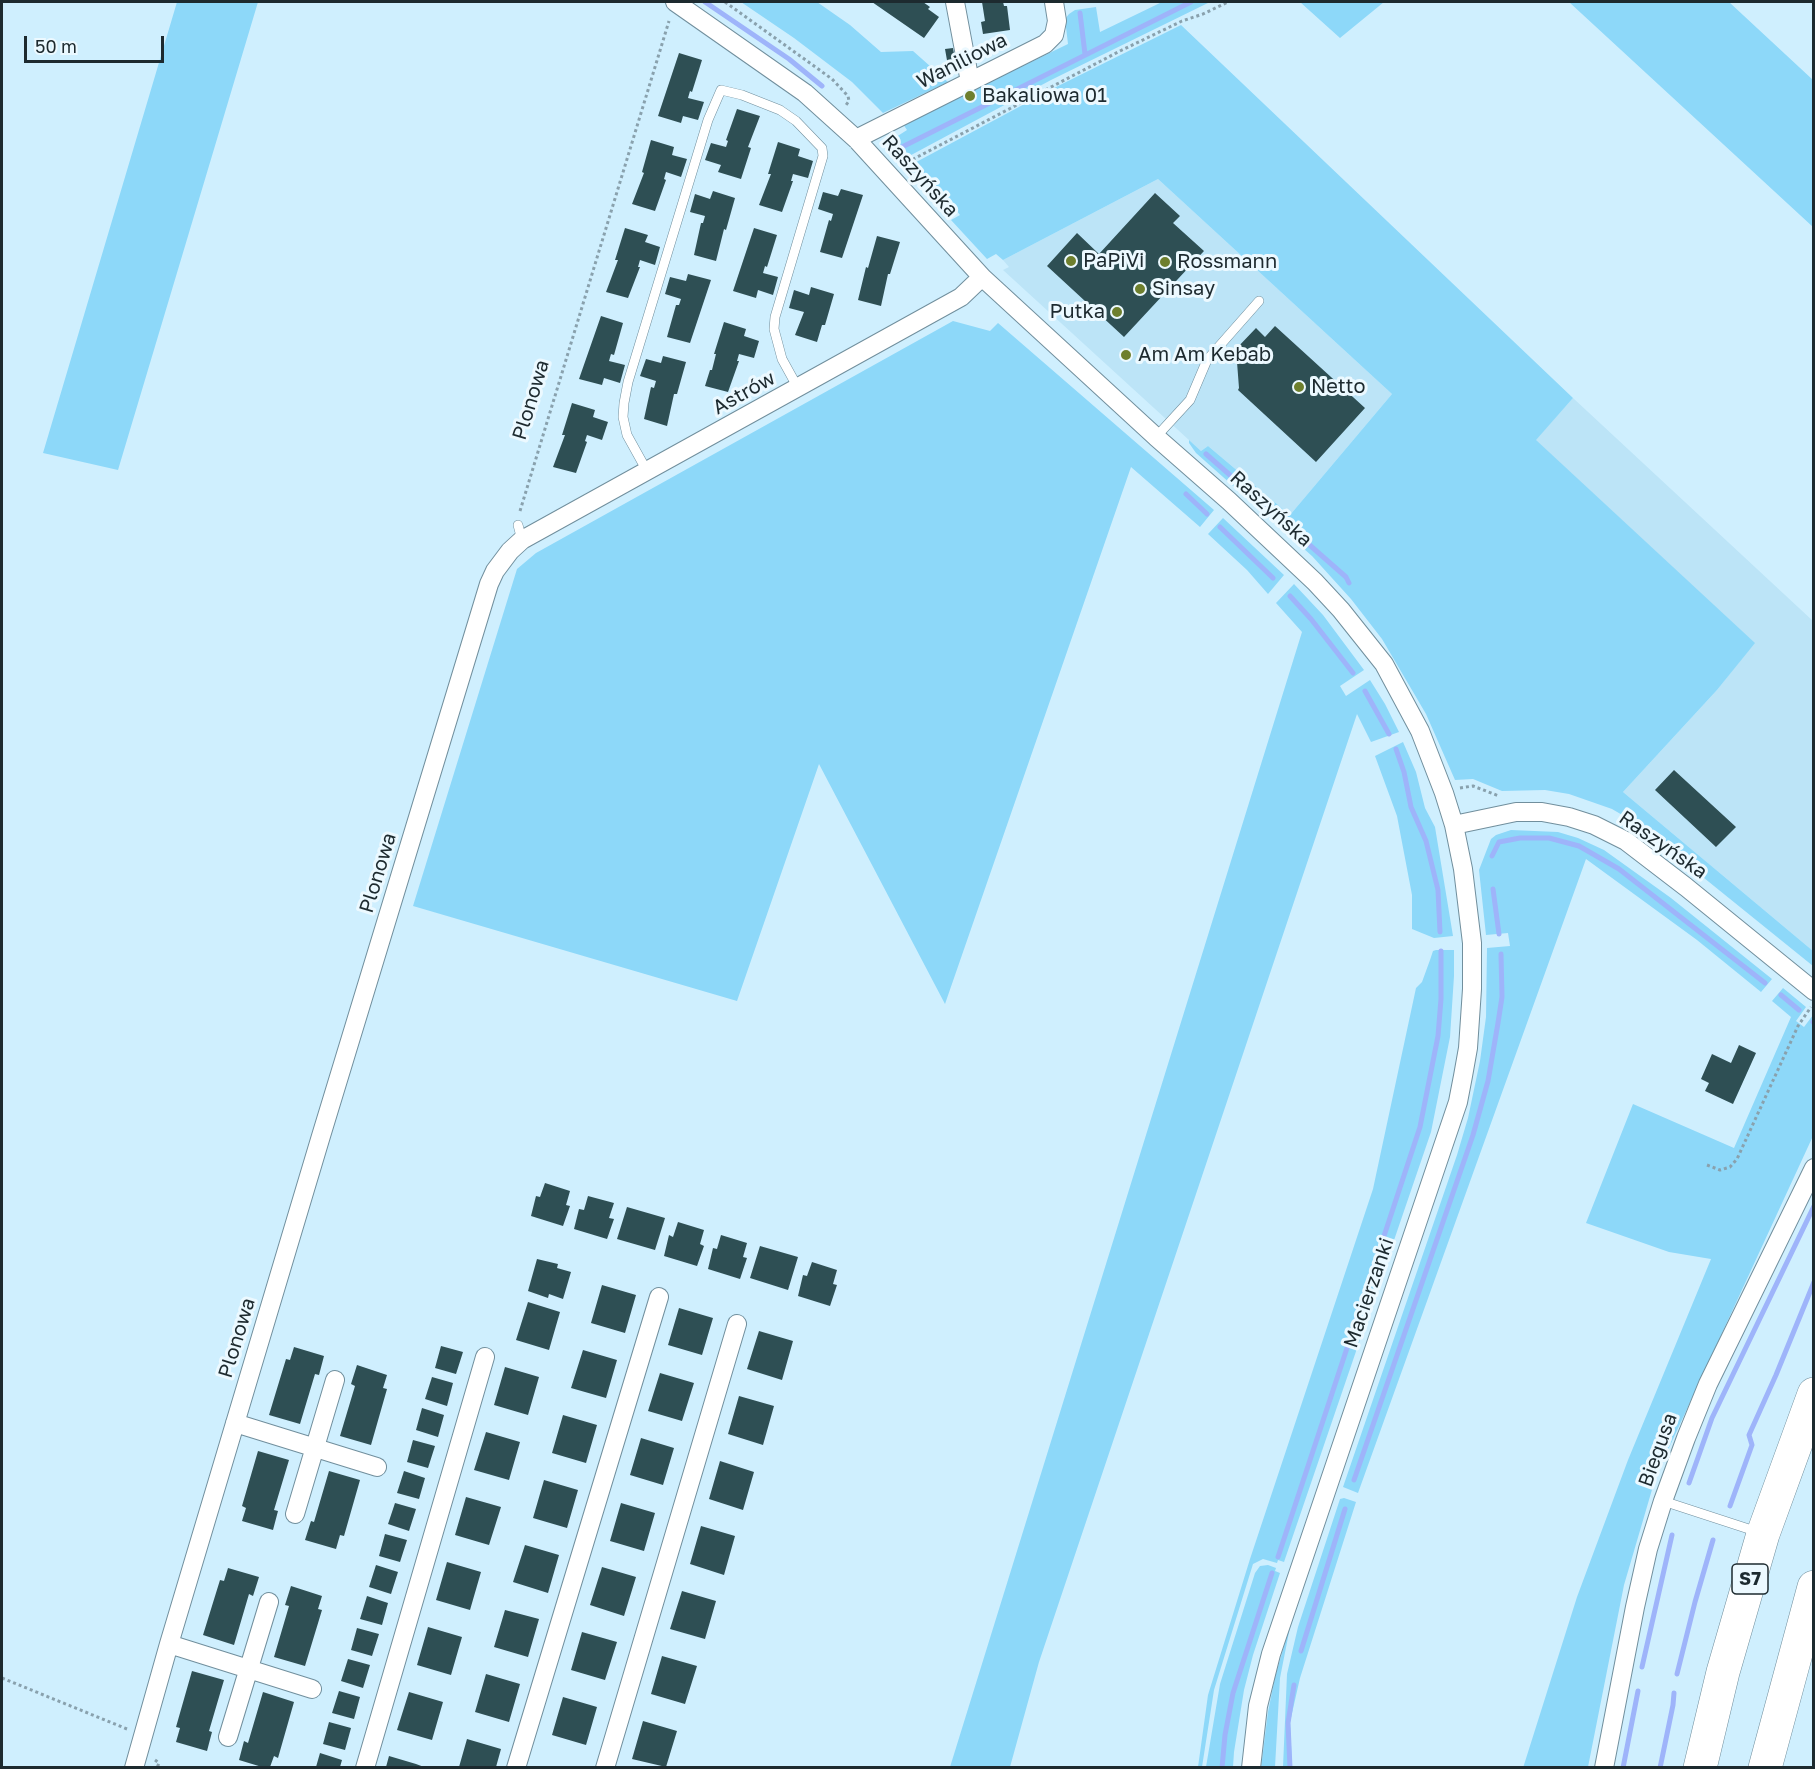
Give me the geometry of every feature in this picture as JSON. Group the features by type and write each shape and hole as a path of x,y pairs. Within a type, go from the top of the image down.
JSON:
{"highway":[{"name":"S7","path":"1700,1767 1763,1534 1814,1394"},
{"path":"1765,1767 1814,1587"}],"street":[{"path":"955,2 970,82"},
{"name":"Waniliowa","path":"856,139 1045,44 1054,35 1057,21 1056,2"},
{"name":"Raszyńska","path":"673,7 805,93 856,139 982,277 1302,568 1341,610 1384,664 1420,731 1437,772 1454,825 1516,812 1542,812 1594,825 1626,841 1814,991"},
{"name":"Astrów","path":"520,533 647,471 798,388 961,297 982,277"},
{"name":"Plonowa","path":"141,1764 169,1644 489,584 520,533"},
{"name":"Macierzanki","path":"1251,1767 1258,1706 1271,1654 1458,1102 1468,1048 1472,977 1469,912 1454,825"},
{"name":"Biegusa","path":"1604,1767 1648,1549 1663,1501 1708,1384 1814,1168"},
{"path":"516,1767 659,1297"},
{"path":"605,1767 737,1324"},
{"path":"365,1767 485,1357"},
{"path":"295,1514 335,1380"},
{"path":"235,1423 377,1467"},
{"path":"228,1737 269,1602"},
{"path":"169,1644 312,1689"}],"lane":[{"path":"647,471 627,435 623,417 628,382 708,120 721,90 742,95 780,110 804,129 822,148 823,156 775,317 774,329 782,359 798,388"},
{"path":"1156,437 1190,400 1207,360 1259,301"},
{"path":"1663,1501 1763,1534"}],"path":[{"path":"725,2 790,47 846,91 849,101 841,111"},
{"path":"897,167 1120,51 1228,2"},
{"name":"Plonowa","path":"520,533 522,505 673,7"},
{"path":"1707,1165 1720,1170 1730,1167 1737,1159 1798,1026 1814,1003"},
{"path":"2,1678 129,1730 132,1720"},
{"path":"141,1764 159,1762 157,1767"}],"shaded area":[{"path":"177,2 258,2 118,470 43,453"},
{"path":"741,2 817,2 850,25 881,52 913,51 948,82 883,113 852,82"},
{"path":"1162,2 1210,2 1051,80 900,161 892,146 893,139 907,130 903,124 1068,44 1065,19 1075,10 1096,7 1100,32"},
{"path":"1300,2 1384,2 1340,38"},
{"path":"1569,2 1729,2 1813,80 1813,227"},
{"path":"1181,25 1573,398 1536,440 1755,643 1717,690 1623,792 1813,951 1813,966 1636,823 1612,809 1569,794 1545,790 1502,791 1473,779 1455,780 1426,714 1382,639 1351,599 1312,556 1196,453 1189,443 1189,440 1201,451 1208,446 1290,515 1392,394 1158,179 1003,260 996,254 987,259 951,220 960,215 950,202 937,207 907,167 1058,86"},
{"path":"1158,179 1392,394 1290,515 1208,446 1201,451 1003,270 1009,267 1003,260"},
{"path":"953,321 990,331 998,323 1214,510 1200,527 1131,467 945,1004 819,764 737,1001 413,906 517,569 536,553"},
{"path":"1573,398 1813,621 1813,951 1623,792 1717,690 1754,643 1535,440"},
{"path":"1223,518 1284,575 1268,594 1247,570 1208,534"},
{"path":"1294,584 1323,615 1364,670 1340,686 1346,696 1370,680 1399,732 1371,742 1357,714 1039,1662 1010,1767 950,1767 1302,632 1276,603"},
{"path":"1403,742 1416,772 1425,808 1435,827 1453,936 1434,938 1412,929 1412,895 1397,816 1375,756"},
{"path":"1511,830 1558,832 1604,850 1671,898 1772,979 1761,992 1697,940 1586,859 1358,1493 1343,1487 1468,1118 1480,1061 1486,1017 1487,948 1510,946 1508,933 1486,935 1479,870 1491,839"},
{"path":"1454,950 1454,976 1450,1037 1431,1132 1284,1562 1278,1560 1277,1563 1263,1559 1253,1564 1214,1690 1202,1767 1198,1767 1208,1695 1250,1559 1373,1189 1416,988 1422,982 1433,951"},
{"path":"1783,988 1806,1007 1796,1021 1804,1027 1813,1015 1813,1136 1656,1476 1624,1585 1588,1767 1523,1768 1577,1597 1628,1460 1711,1259 1669,1252 1586,1223 1633,1104 1734,1148 1791,1017 1772,1001"},
{"path":"1340,1499 1356,1502 1300,1678 1290,1722 1292,1767 1283,1767 1287,1674 1298,1627"},
{"path":"1268,1565 1276,1568 1275,1571 1280,1573 1244,1690 1233,1767 1206,1767 1220,1684 1255,1573 1260,1566"},
{"path":"1291,1622 1280,1678 1275,1767 1261,1768 1275,1677"}],"building":[{"path":"872,2 923,2 939,17 924,38"},
{"path":"982,2 1003,2 1004,6 1007,6 1010,30 983,34 981,22 985,21"},
{"path":"953,48 956,65 948,66 945,49"},
{"path":"679,53 702,60 688,98 704,102 698,120 683,116 681,123 658,116"},
{"path":"737,109 760,116 748,147 751,148 741,179 718,172 721,165 705,160 711,143 726,147 728,141 726,140"},
{"path":"651,140 674,147 672,155 687,159 681,177 666,172 664,179 666,180 655,211 632,204 644,173 642,172"},
{"path":"778,142 800,149 798,156 813,161 808,178 793,174 791,181 793,181 782,212 759,205 771,174 768,174"},
{"path":"841,189 863,195 842,258 820,252 829,220 831,221 833,214 818,209 823,192 838,196"},
{"path":"713,191 735,198 716,261 694,255 701,223 705,216 690,212 695,194 710,199"},
{"path":"1155,193 1180,216 1173,223 1204,251 1124,337 1047,266 1077,233 1099,254"},
{"path":"625,228 648,235 645,242 660,247 655,265 640,260 638,267 640,267 628,298 606,292 618,260 615,260"},
{"path":"754,228 777,235 763,273 778,277 773,295 758,290 756,298 733,291"},
{"path":"877,236 900,242 890,274 888,274 881,306 858,300"},
{"path":"688,274 711,280 690,343 667,337 676,305 679,305 681,299 665,294 670,277 686,281"},
{"path":"811,287 834,294 825,325 822,325 817,342 795,335 804,312 789,308 794,290 809,295"},
{"path":"601,316 623,323 614,355 611,354 609,361 625,365 620,383 604,378 602,385 579,379"},
{"path":"724,322 746,329 744,336 759,341 754,358 739,354 737,361 739,361 728,392 705,386 710,370 712,370 716,354 714,354"},
{"path":"1275,326 1365,408 1316,462 1238,390 1236,349 1256,328 1265,337"},
{"path":"663,356 686,362 677,394 674,394 667,426 644,419 651,387 654,388 656,381 640,376 646,359 661,363"},
{"path":"572,403 595,410 593,417 608,422 602,440 587,435 585,441 587,442 576,473 553,467 565,435 562,435"},
{"path":"1674,770 1736,827 1716,847 1655,790"},
{"path":"1739,1045 1756,1053 1733,1104 1705,1091 1709,1083 1701,1079 1712,1054 1731,1063"},
{"path":"545,1183 570,1191 566,1205 570,1206 563,1226 531,1216 536,1196 540,1197"},
{"path":"588,1196 614,1203 609,1218 614,1219 607,1239 574,1229 579,1209 584,1210"},
{"path":"627,1207 665,1218 655,1250 617,1239"},
{"path":"678,1222 704,1230 700,1244 704,1246 697,1266 664,1256 669,1235 673,1237"},
{"path":"721,1235 747,1243 743,1257 747,1258 740,1279 708,1269 713,1248 717,1249"},
{"path":"760,1246 798,1257 788,1290 750,1278"},
{"path":"537,1259 558,1264 557,1268 571,1272 563,1299 549,1294 548,1298 528,1291"},
{"path":"812,1262 837,1270 833,1284 837,1285 830,1306 798,1296 803,1275 807,1276"},
{"path":"602,1285 636,1295 625,1333 591,1323"},
{"path":"528,1302 560,1312 549,1350 516,1340"},
{"path":"679,1308 713,1318 702,1355 668,1345"},
{"path":"759,1331 793,1341 782,1380 747,1369"},
{"path":"441,1346 463,1352 456,1374 435,1368"},
{"path":"294,1347 324,1356 319,1375 315,1374 300,1424 269,1415 286,1359 290,1360"},
{"path":"583,1350 617,1360 606,1398 571,1388"},
{"path":"357,1365 387,1375 383,1388 387,1389 371,1445 340,1436 355,1386 351,1384"},
{"path":"505,1367 539,1377 528,1415 494,1405"},
{"path":"660,1373 694,1383 682,1421 648,1411"},
{"path":"432,1377 453,1383 447,1406 425,1399"},
{"path":"739,1396 774,1406 763,1445 728,1434"},
{"path":"422,1408 444,1415 438,1437 416,1430"},
{"path":"563,1415 597,1425 586,1463 552,1453"},
{"path":"486,1432 520,1442 509,1480 474,1470"},
{"path":"641,1438 674,1448 663,1485 630,1475"},
{"path":"413,1440 435,1446 428,1468 407,1462"},
{"path":"258,1451 289,1460 274,1510 278,1511 273,1530 242,1521 246,1508 242,1506"},
{"path":"720,1461 754,1472 743,1510 709,1499"},
{"path":"329,1471 360,1480 344,1536 340,1535 336,1549 305,1540 311,1521 314,1522"},
{"path":"404,1471 425,1478 419,1499 397,1493"},
{"path":"544,1480 578,1490 567,1528 533,1518"},
{"path":"466,1497 501,1507 489,1545 455,1535"},
{"path":"395,1503 416,1509 409,1531 388,1524"},
{"path":"621,1503 655,1513 644,1551 610,1541"},
{"path":"701,1526 735,1536 724,1575 690,1564"},
{"path":"385,1534 407,1540 400,1562 379,1556"},
{"path":"525,1545 559,1555 548,1593 513,1582"},
{"path":"447,1562 481,1572 470,1610 436,1600"},
{"path":"376,1565 398,1572 391,1594 369,1587"},
{"path":"602,1567 636,1577 624,1616 590,1605"},
{"path":"228,1568 259,1577 253,1596 249,1594 234,1645 203,1635 220,1580 224,1581"},
{"path":"291,1586 322,1596 318,1609 322,1610 305,1666 274,1657 289,1606 285,1605"},
{"path":"682,1591 716,1601 705,1639 670,1629"},
{"path":"367,1596 388,1603 382,1625 360,1619"},
{"path":"505,1610 539,1619 528,1657 494,1647"},
{"path":"428,1627 462,1637 451,1675 417,1665"},
{"path":"357,1628 379,1634 372,1656 351,1650"},
{"path":"582,1632 617,1642 605,1680 571,1670"},
{"path":"662,1656 697,1666 685,1704 651,1694"},
{"path":"348,1659 370,1665 363,1688 341,1681"},
{"path":"192,1671 224,1680 209,1731 212,1732 207,1751 176,1742 180,1728 176,1727"},
{"path":"486,1674 520,1684 509,1722 475,1712"},
{"path":"339,1691 360,1697 354,1719 332,1713"},
{"path":"263,1692 294,1702 278,1758 274,1756 270,1767 239,1760 244,1741 248,1743"},
{"path":"409,1692 443,1702 432,1740 397,1730"},
{"path":"563,1697 597,1707 586,1745 552,1735"},
{"path":"643,1721 677,1731 666,1767 632,1759"},
{"path":"329,1722 351,1728 345,1750 323,1744"},
{"path":"467,1739 501,1749 496,1767 459,1767"},
{"path":"320,1753 342,1760 340,1767 316,1767"},
{"path":"389,1756 416,1764 424,1767 386,1767"}],"waterway":[{"path":"705,2 789,59 822,86"},
{"path":"900,148 1191,2"},
{"path":"1080,13 1085,54"},
{"path":"1206,454 1346,577 1349,583"},
{"path":"1186,494 1207,514"},
{"path":"1220,527 1273,578"},
{"path":"1290,596 1353,673"},
{"path":"1365,691 1389,734"},
{"path":"1396,749 1404,772 1411,807 1426,841 1438,890 1440,932"},
{"path":"1492,856 1499,842 1520,838 1549,838 1579,846 1619,869 1765,983"},
{"path":"1493,889 1499,934"},
{"path":"1278,1557 1420,1127 1438,1036 1441,951"},
{"path":"1354,1480 1473,1135 1488,1081 1498,1023 1502,997 1501,954"},
{"path":"1781,995 1799,1010"},
{"path":"1689,1483 1712,1418 1814,1206"},
{"path":"1730,1506 1752,1445 1749,1435 1814,1282"},
{"path":"1301,1651 1345,1509"},
{"path":"1642,1667 1672,1535"},
{"path":"1677,1674 1713,1540"},
{"path":"1222,1768 1225,1735 1233,1693 1272,1573"},
{"path":"1290,1768 1288,1723 1294,1685"},
{"path":"1623,1768 1638,1691"},
{"path":"1660,1768 1674,1693"}],"place":[{"name":"Bakaliowa 01","path":"970,96"},
{"name":"PaPiVi","path":"1071,261"},
{"name":"Rossmann","path":"1165,262"},
{"name":"Sinsay","path":"1140,289"},
{"name":"Putka","path":"1117,312"},
{"name":"Am Am Kebab","path":"1126,355"},
{"name":"Netto","path":"1299,387"}]}
